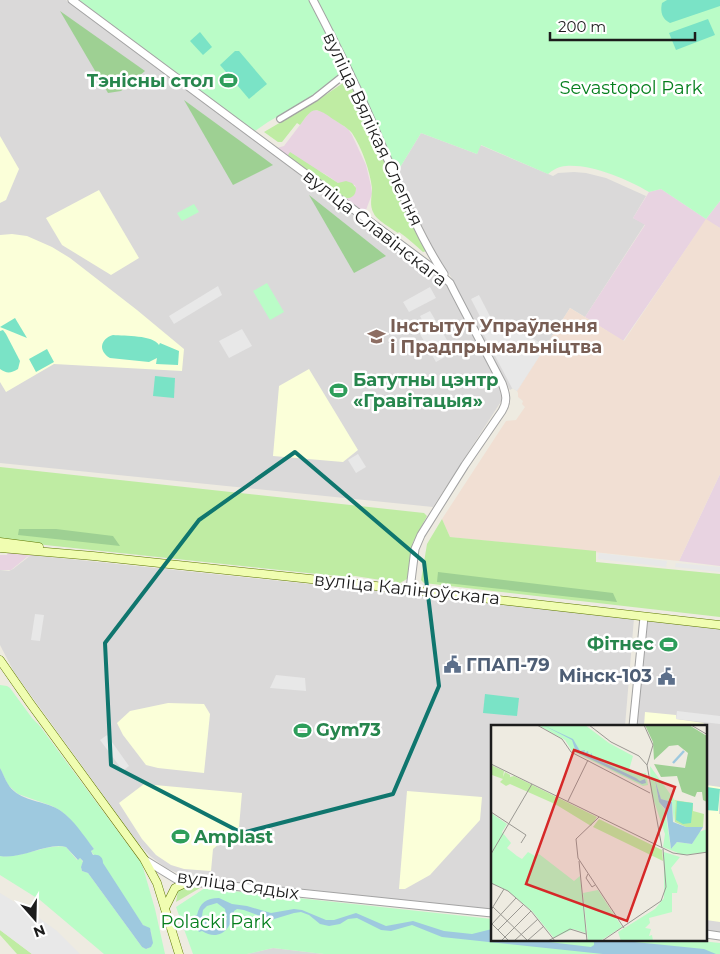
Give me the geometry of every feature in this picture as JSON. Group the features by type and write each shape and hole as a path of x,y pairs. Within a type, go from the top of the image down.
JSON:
{"main road":[{"name":"вуліца Каліноўскага","path":"0,542 93,556"},
{"name":"вуліца Каліноўскага","path":"0,548 93,556 720,625"},
{"name":"вуліца Сядых","path":"0,660 144,859"},
{"path":"144,859 154,876 179,954"},
{"path":"165,908 175,888 190,882"}],"street":[{"name":"вуліца Славінскага","path":"72,0 425,262 450,283 502,383 506,402 419,539 414,553 410,590"},
{"name":"вуліца Вялікая Слепня","path":"313,0 349,71 407,205 432,254 450,283"},
{"path":"280,119 315,98 349,71"},
{"path":"425,262 432,254"},
{"path":"633,725 644,617"},
{"name":"вуліца Сядых","path":"144,859 176,879 190,882 491,913"}],"highlighted area":[{"path":"295,452 424,562 439,686 393,794 242,833 111,765 105,643 199,520"}],"shaded area":[{"path":"0,0 66,0 445,283 499,385 502,400 433,507 0,463"},
{"path":"313,110 322,111 348,129 352,135 366,165 371,186 372,194 366,210 369,215 345,198 353,196 356,190 355,185 338,183 325,174 288,155 289,157 277,148 284,146"},
{"path":"421,133 477,154 480,145 553,176 558,173 574,172 606,178 646,196 633,218 645,224 585,317 570,308 517,391 513,388 510,390 451,277 440,262 396,174"},
{"path":"0,136 19,169 6,200 0,203"},
{"path":"661,189 706,219 720,201 720,228 706,220 623,341 585,317 645,225 633,218 649,192"},
{"path":"99,190 139,258 111,275 62,245 46,218"},
{"path":"706,219 720,228 720,474 679,561 450,537 442,519 506,421 516,420 525,407 522,404 523,401 518,397 517,391 570,308 624,341"},
{"path":"0,235 27,236 52,247 70,258 137,310 184,349 182,371 54,364 6,392 0,382"},
{"path":"218,286 222,295 174,324 169,316"},
{"path":"430,287 436,298 409,312 403,302"},
{"path":"479,295 494,324 486,328 471,299"},
{"path":"430,311 454,352 436,362 420,334 427,330 420,316"},
{"path":"497,325 532,338 546,346 517,391 512,388 482,331"},
{"path":"242,329 252,346 229,358 219,341"},
{"path":"309,369 358,450 343,462 273,456 279,386"},
{"path":"358,454 366,467 356,473 348,460"},
{"path":"720,474 720,566 679,561"},
{"path":"8,552 36,555 27,557 11,570 0,570 0,555 7,555"},
{"path":"599,553 667,561 666,567 598,559"},
{"path":"31,555 425,596 447,600 455,598 634,618 625,725 491,725 491,909 211,880 175,872 150,856 138,843 14,672 0,645 0,570 9,571"},
{"path":"676,563 720,567 720,572 675,567"},
{"path":"35,614 44,615 40,641 31,640"},
{"path":"646,620 720,628 720,934 708,933 708,725 636,725"},
{"path":"276,675 305,678 306,691 270,688"},
{"path":"168,703 204,704 210,714 204,773 146,765 123,735 117,723 130,711"},
{"path":"677,711 720,716 720,724 676,719"},
{"path":"645,712 676,715 676,719 704,723 703,725 644,725"},
{"path":"107,735 129,766 123,771 100,740"},
{"path":"144,784 242,793 239,827 213,849 211,871 184,869 171,865 156,855 142,839 119,803"},
{"path":"708,785 720,787 720,922 708,920"},
{"path":"407,791 482,797 480,820 430,875 405,889 399,889"},
{"path":"0,893 57,931 80,954 32,954 0,930"},
{"path":"273,948 324,954 247,954"}],"green space":[{"path":"79,0 310,0 343,67 338,77 301,103 255,131"},
{"name":"Sevastopol Park","path":"316,0 720,0 720,201 706,219 661,189 649,192 620,178 586,167 563,166 556,168 548,174 481,145 477,154 421,133 396,174"},
{"path":"667,0 720,0 720,6 670,23 663,17 661,9 662,3"},
{"path":"60,11 145,71 121,91 108,93"},
{"path":"708,19 715,35 676,50 669,33"},
{"path":"200,32 212,47 203,55 190,41"},
{"path":"235,51 239,51 267,84 249,99 220,65"},
{"path":"349,79 379,143 408,215 427,251 423,252 402,234 388,227 375,216 372,211 372,188 365,160 352,133 345,127 316,110 310,113 300,125 297,123 282,142 278,142 264,132 315,102"},
{"path":"184,100 273,165 233,185"},
{"path":"290,152 338,183 346,181 352,183 356,188 354,195 350,198 345,198 289,157"},
{"path":"309,195 386,256 354,273"},
{"path":"194,204 199,212 182,221 177,213"},
{"path":"267,283 284,312 270,320 253,291"},
{"path":"15,318 27,338 0,327"},
{"path":"3,330 20,361 18,369 11,372 5,372 0,369 0,331"},
{"path":"113,335 151,339 159,345 160,343 179,351 178,365 156,364 157,358 149,362 110,358 102,349 102,345 105,339"},
{"path":"47,349 54,362 36,372 29,359"},
{"path":"155,376 175,378 174,398 153,396"},
{"path":"0,467 424,513 427,516 413,542 407,579 400,583 355,576 345,577 36,544 0,538"},
{"path":"442,519 450,537 596,551 596,562 720,574 720,617 424,583 421,580 427,544"},
{"path":"19,529 56,529 113,536 120,546 18,535"},
{"path":"438,572 613,593 617,602 437,582"},
{"path":"0,685 10,688 142,864 165,954 104,954 40,900 0,875 0,856 17,855 51,847 66,847 77,860 80,858 83,862 82,871 88,873 142,947 147,949 152,945 151,931 143,925 91,851 94,849 68,817 52,806 18,794 8,785 0,768"},
{"path":"485,694 519,698 517,716 483,713"},
{"path":"708,787 720,789 718,811 708,810"},
{"path":"185,887 200,888 176,902 178,891"},
{"name":"Polacki Park","path":"205,888 491,919 491,942 708,942 720,943 720,954 324,954 273,948 247,954 193,954 176,907"},
{"path":"0,930 32,954 17,954 0,935"}],"water":[{"path":"0,768 12,789 19,795 61,811 75,824 94,849 91,851 93,855 100,856 143,925 150,928 153,943 151,947 146,949 142,947 88,873 82,871 83,861 80,858 78,860 66,847 51,847 17,856 0,856"},
{"path":"219,898 232,904 271,913 294,909 302,910 326,920 334,920 356,913 386,926 413,921 444,931 472,934 491,929 491,942 549,942 591,947 594,945 594,942 635,942 704,949 716,954 603,954 442,937 412,925 391,931 381,930 357,918 348,919 340,924 329,926 320,924 309,915 301,912 271,920 237,909 234,911 231,923 224,932 214,935 202,931 199,932 195,925 194,916 197,915 200,907 207,900","holes":["217,903 225,909 227,919 221,928 214,929 206,926 207,920 202,916 203,910 207,906"]}],"place":[{"name":"Тэнісны стол","path":"228,81"},
{"name":"Інстытут Упраўлення і Прадпрымальніцтва","path":"376,336"},
{"name":"Батутны цэнтр «Гравітацыя»","path":"339,390"},
{"name":"Фітнес","path":"668,644"},
{"name":"ГПАП-79","path":"452,665"},
{"name":"Мінск-103","path":"666,676"},
{"name":"Gym73","path":"302,730"},
{"name":"Amplast","path":"180,837"}]}
